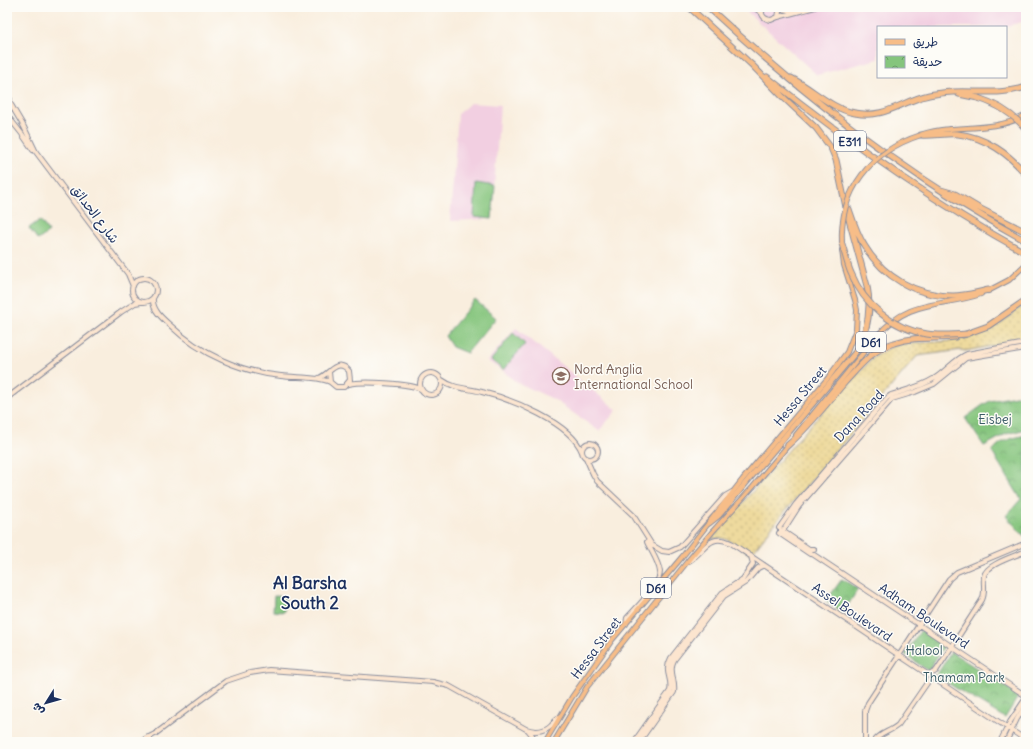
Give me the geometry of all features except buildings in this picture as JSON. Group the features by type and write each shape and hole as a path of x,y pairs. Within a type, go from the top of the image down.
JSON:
{"highway":[{"name":"E311","path":"689,7 752,65 834,130 967,220 1026,253"},
{"name":"E311","path":"708,7 782,73 846,125 939,190 1026,241"},
{"path":"709,523 719,515 850,360 863,339 868,324 869,314 869,296 848,217 836,160 828,142 816,128 752,65"},
{"path":"782,73 807,87 835,106 848,112 862,114 882,113 917,99 953,92 1004,91 1026,87"},
{"path":"942,94 957,94 978,98 992,103 1006,110 1026,129"},
{"path":"921,135 959,134 976,138 1001,150 1026,174"},
{"path":"939,190 955,194 1026,232"},
{"path":"844,197 860,238 869,253 880,267 899,281 918,290 943,295 955,296 989,290"},
{"path":"842,244 851,273 858,288 868,302 884,316 902,326 918,332 938,335 967,334"},
{"path":"788,445 800,434 864,361 879,350 896,342 949,338 967,334 994,322 1026,300"}],"main road":[{"name":"Hessa Street","path":"545,742 558,718 588,674 626,624 709,523 732,492 842,361 852,341 856,322 855,300 843,260 841,234 844,214 850,196 859,179 871,164 886,152 903,142 921,135 937,131 1000,124 1026,115"},
{"name":"Hessa Street","path":"554,742 588,687 687,562 753,487 889,323 903,313 920,307 966,298 989,290 1009,280 1026,264"}],"street":[{"path":"753,7 762,13 764,18 768,20 773,20 778,17 815,7"},
{"path":"762,13 763,7"},
{"path":"778,17 780,12 779,8 788,10 802,7"},
{"name":"شارع الحدائق","path":"7,91 10,97 8,105 24,125 34,149 46,166"},
{"name":"شارع الحدائق","path":"7,115 128,274"},
{"path":"128,274 132,278 147,278 154,283 156,292 153,299 154,307 164,320"},
{"path":"121,312 131,303 133,295 133,286 128,274"},
{"path":"133,286 139,279"},
{"path":"133,295 136,299 143,302 177,332 195,345 232,364 268,374 323,379 338,388 344,387 348,384 364,382"},
{"path":"7,398 121,312 135,303 153,299"},
{"name":"Dana Road","path":"781,531 796,504 887,398 896,393 927,383 941,374 959,358 967,354 1026,343"},
{"name":"Dana Road","path":"781,531 804,500 892,399 934,384 966,358 1026,348"},
{"path":"317,379 329,372 335,366 342,366 348,369 351,376 356,380 364,382 408,385 417,387 431,395 447,387 453,386"},
{"path":"329,372 330,382"},
{"path":"408,385 420,379 425,374 431,372 438,375 442,380 453,386 481,391 518,403 552,422 575,441 586,458 597,481 633,515 655,548 662,552 673,551 683,545 725,496 732,492"},
{"path":"348,384 351,376"},
{"path":"420,379 420,386 422,390"},
{"path":"439,391 442,385 442,380"},
{"path":"575,441 594,445 597,449 597,454 593,458 591,471"},
{"path":"582,452 583,448 588,444"},
{"path":"586,458 593,458"},
{"path":"626,624 627,618 656,583 659,576 659,567 642,529"},
{"name":"Adham Boulevard","path":"781,531 1026,697"},
{"name":"Assel Boulevard","path":"687,562 694,558 707,544 716,540 731,543 931,676 974,707 1010,728 1026,740"},
{"path":"865,742 865,714 868,703 949,579 954,574 1026,543"},
{"path":"874,742 879,736 892,730 898,725 931,676 936,672 983,597 986,571 994,565 1026,551"},
{"path":"634,742 670,691 667,668 671,658 722,593 739,583 745,577 753,564 751,556"},
{"path":"639,742 674,692 675,683 671,668 674,660 724,596 744,584 758,568 764,565"},
{"path":"850,578 856,580"},
{"path":"853,624 855,631"},
{"path":"147,741 226,681 250,673 275,670 433,682 449,686 526,729 536,742"},
{"path":"1006,742 1010,728 1026,697"},
{"path":"1000,742 1026,705"},
{"path":"526,729 536,731 543,730 558,718"}],"shaded area":[{"path":"742,7 1026,7 1026,21 1007,26 877,26 877,59 817,75"},
{"path":"470,103 500,105 492,219 450,221 458,114"},
{"path":"516,328 617,410 599,431 553,399 516,382 502,370 487,361"}],"green space":[{"path":"476,183 495,186 492,219 474,217"},
{"path":"40,220 49,232 38,240 29,228"},
{"path":"475,300 496,318 467,353 452,347 445,336"},
{"path":"513,333 525,344 503,370 491,360"},
{"name":"Eisbej","path":"1026,394 1026,429 1006,434 984,446 965,418 990,401"},
{"path":"1026,435 1026,538 1006,516 1021,499 992,452 1002,442"},
{"path":"842,579 858,589 843,613 826,601"},
{"path":"274,596 285,597 284,612 273,611"},
{"name":"Halool","path":"921,630 944,646 928,671 905,654"},
{"name":"Thamam Park","path":"951,652 1019,695 1005,718 936,676"}],"sand":[{"path":"1026,303 1026,340 965,351 961,350 917,356 775,523 751,554 728,540 721,538 711,539 824,410 875,356 891,347 901,344 952,341 984,333 1000,324"}],"place":[{"name":"Nord Anglia International School","path":"561,376"}],"district":[{"name":"Al Barsha South 2","path":"310,593"}]}
